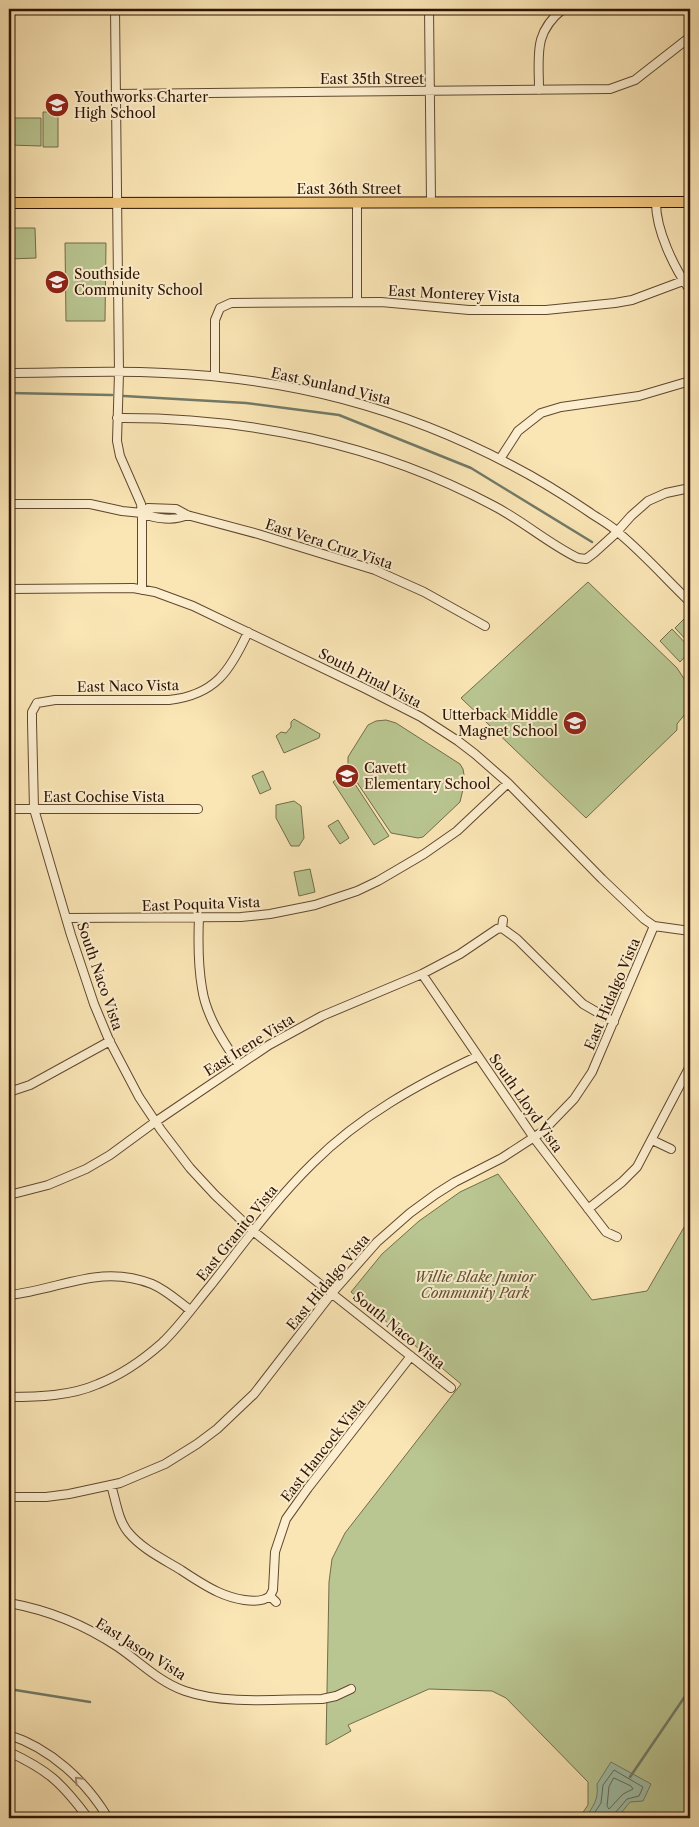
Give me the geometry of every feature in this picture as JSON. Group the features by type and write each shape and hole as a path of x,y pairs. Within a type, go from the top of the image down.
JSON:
{"main road":[{"name":"East 36th Street","path":"9,204 690,202"}],"street":[{"path":"115,9 119,373 117,442 120,456 142,513 142,590"},
{"path":"429,9 431,202"},
{"path":"539,90 541,39 548,24 563,9"},
{"name":"East 35th Street","path":"116,94 610,89 628,84 646,73 690,37"},
{"path":"357,203 357,302"},
{"path":"656,203 656,217 664,238 683,281 690,290"},
{"name":"East Monterey Vista","path":"215,376 215,320 220,308 231,303 357,302 469,310 546,310 623,302 683,281"},
{"name":"East Sunland Vista","path":"9,373 164,373 215,376 291,388 368,406 418,422 500,459 533,477 619,532 690,602"},
{"path":"500,459 518,431 541,413 561,407 639,396 690,381"},
{"path":"117,418 222,422 269,429 329,442 372,454 442,481 494,506 578,558 586,558 594,553 619,532 631,516 648,501 666,493 690,488"},
{"name":"East Vera Cruz Vista","path":"9,504 90,504 122,512 142,513 148,508 176,509 187,515 258,534 375,570 424,592 485,626"},
{"name":"South Pinal Vista","path":"9,589 133,588 155,592 193,606 421,717 458,741 508,783 631,908 654,926"},
{"name":"East Naco Vista","path":"34,701 169,700 183,698 207,688 225,674 233,663 248,632"},
{"name":"South Naco Vista","path":"34,701 32,712 34,809 94,1004 110,1041 139,1097 155,1122 190,1168 253,1231 451,1388"},
{"name":"East Poquita Vista","path":"66,918 241,917 290,910 322,902 378,882 424,854 456,831 508,783"},
{"name":"East Cochise Vista","path":"9,809 198,809"},
{"path":"198,917 198,953 202,989 214,1024 239,1065"},
{"name":"East Irene Vista","path":"9,1195 48,1186 86,1169 110,1155 155,1122 269,1045 322,1016 422,974 460,954 503,924 583,1004 614,1022"},
{"path":"654,926 690,931"},
{"name":"East Hidalgo Vista","path":"9,1497 69,1494 111,1485 142,1475 165,1464 198,1444 217,1429 254,1394 332,1293 361,1259 410,1213 456,1182 502,1158 534,1138 553,1123 585,1085 592,1072 654,926"},
{"name":"South Lloyd Vista","path":"422,974 534,1138 606,1232 617,1237"},
{"path":"9,1092 30,1085 110,1041"},
{"name":"East Granito Vista","path":"9,1397 59,1395 98,1385 130,1368 162,1343 288,1188 314,1162 345,1135 380,1110 425,1081 478,1056"},
{"path":"588,1209 630,1175 637,1167 690,1066"},
{"path":"652,1140 670,1149"},
{"path":"9,1295 38,1291 92,1277 105,1275 124,1276 154,1285 190,1310"},
{"name":"East Hancock Vista","path":"111,1485 122,1522 141,1545 218,1592 235,1598 252,1600 273,1599 275,1552 286,1520 308,1488 411,1356"},
{"name":"East Jason Vista","path":"9,1603 42,1610 73,1622 112,1644 160,1679 197,1694 231,1699 322,1699 336,1696 351,1689"},
{"path":"9,1735 37,1747 67,1768 93,1796 108,1818"},
{"path":"9,1752 45,1771 62,1786 88,1818"}],"green space":[{"path":"43,112 58,112 58,147 43,147"},
{"path":"9,118 41,118 41,146 9,145"},
{"path":"9,228 35,228 36,258 9,259"},
{"path":"65,243 106,243 105,321 66,321"},
{"path":"588,582 677,668 690,688 690,708 677,724 677,730 586,818 461,698"},
{"path":"687,616 690,620 690,644 675,628"},
{"path":"672,629 690,648 690,651 680,662 660,641"},
{"path":"294,719 320,734 319,738 284,753 276,736 281,732 286,733"},
{"path":"386,720 396,723 460,764 463,769 465,781 460,802 423,837 418,838 391,833 348,769 348,757 368,725 376,721"},
{"path":"263,771 271,789 260,794 252,776"},
{"path":"347,772 389,836 374,845 333,782"},
{"path":"294,801 301,806 304,838 299,846 291,846 276,818 276,805"},
{"path":"338,820 349,838 340,844 328,826"},
{"path":"310,869 315,892 299,896 294,872"},
{"name":"Willie Blake Junior Community Park","path":"498,1174 592,1300 647,1291 690,1217 690,1818 579,1818 588,1805 588,1782 506,1698 492,1691 429,1689 348,1725 351,1731 326,1745 329,1582 332,1559 345,1533 461,1384 351,1292 382,1254 419,1221 460,1192"}],"water":[{"path":"611,1762 651,1784 643,1801 630,1802 617,1818 585,1818 596,1798 597,1784"}],"waterway":[{"path":"9,393 112,395"},
{"path":"124,396 246,403 339,415 471,468 592,542"},
{"path":"9,1689 90,1702"},
{"path":"630,1777 690,1689"}],"place":[{"name":"Youthworks Charter High School","path":"57,105"},
{"name":"Southside Community School","path":"57,282"},
{"name":"Utterback Middle Magnet School","path":"575,723"},
{"name":"Cavett Elementary School","path":"347,776"}]}
